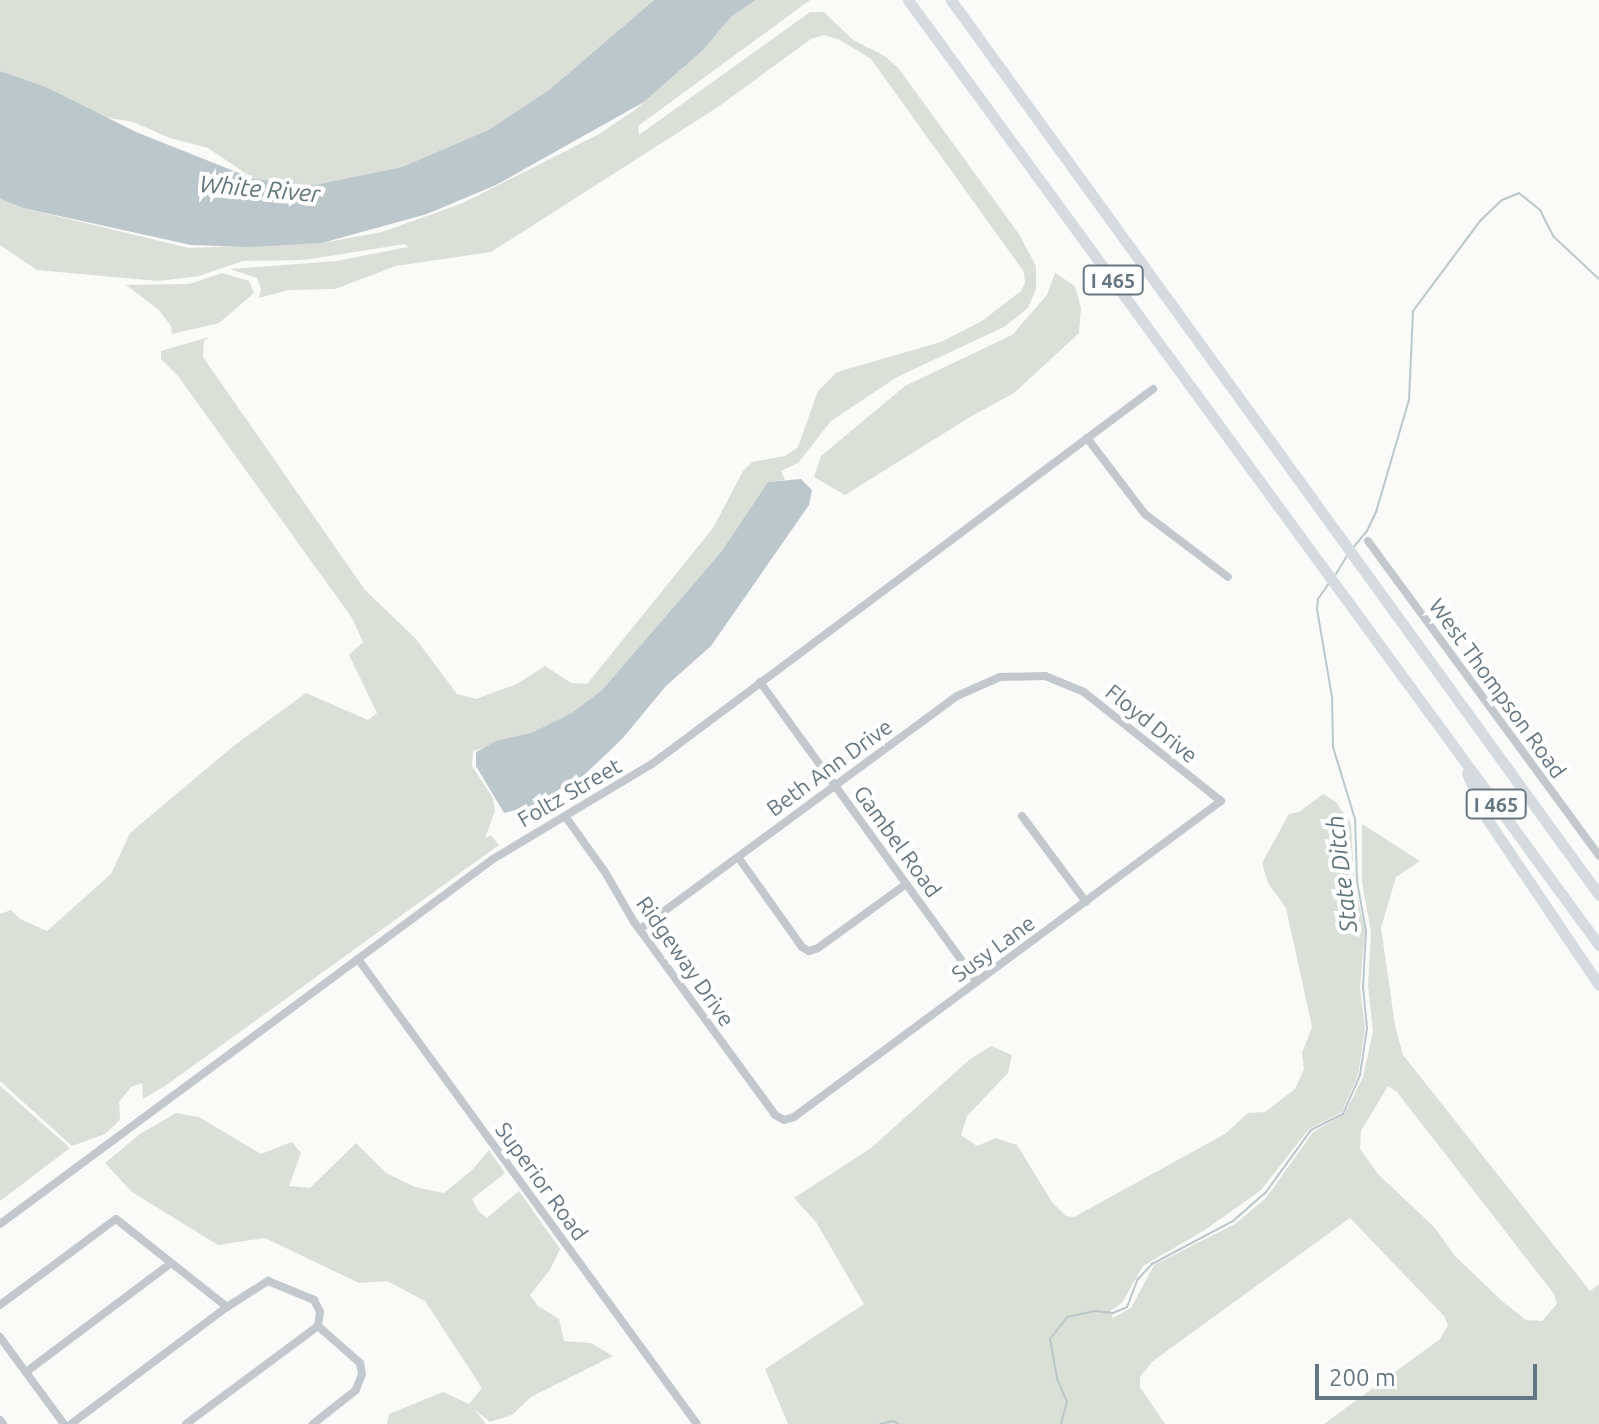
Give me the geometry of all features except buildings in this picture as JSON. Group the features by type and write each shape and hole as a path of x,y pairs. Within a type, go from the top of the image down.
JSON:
{"highway":[{"name":"I 465","path":"908,0 1599,945"},
{"name":"I 465","path":"951,0 1599,895"},
{"path":"1457,750 1487,819 1599,985"}],"street":[{"name":"Foltz Street","path":"0,1224 493,859 635,776 1153,389"},
{"path":"1087,438 1145,514 1228,577"},
{"name":"West Thompson Road","path":"1368,541 1599,856"},
{"name":"Beth Ann Drive","path":"640,929 975,685 1011,675 1055,679"},
{"name":"Floyd Drive","path":"1055,679 1084,692 1221,801"},
{"name":"Gambel Road","path":"760,682 977,982"},
{"name":"Susy Lane","path":"784,1120 794,1117 1221,801"},
{"name":"Ridgeway Drive","path":"565,816 640,929 775,1115 784,1120"},
{"path":"1022,816 1086,902"},
{"path":"738,857 802,947 809,951 817,949 906,884"},
{"name":"Superior Road","path":"358,959 697,1424"},
{"path":"0,1305 116,1219 227,1307"},
{"path":"26,1372 171,1263"},
{"path":"71,1424 263,1282 273,1281 314,1300 320,1312 318,1326 186,1424"},
{"path":"313,1424 352,1395 362,1378 357,1358 318,1326"},
{"path":"0,1337 64,1424"}],"shaded area":[{"path":"0,0 654,0 549,90 488,130 402,167 314,185 254,179 208,148 170,138 133,122 104,117 46,87 0,71"},
{"path":"756,0 810,0 638,126 639,135 810,12 824,12 853,40 885,56 899,69 1019,234 1036,266 1036,289 1028,308 1004,327 897,377 831,421 798,463 781,471 785,480 768,482 721,552 602,690 573,713 531,733 473,751 472,766 493,798 495,811 485,838 491,835 499,845 165,1086 143,1099 142,1083 131,1087 119,1102 120,1120 105,1134 72,1146 0,1081 0,914 11,910 20,919 47,931 111,874 130,833 236,744 306,693 368,720 377,713 349,655 363,642 352,618 178,376 161,359 161,351 209,337 204,341 203,357 365,590 416,639 457,694 476,699 517,684 545,666 571,683 587,684 713,528 743,471 752,462 785,456 798,447 818,391 837,372 941,342 982,321 1021,291 1025,283 1024,272 871,59 840,40 824,35 811,39 718,107 491,252 396,266 335,289 289,290 259,298 261,289 257,278 230,269 336,261 408,247 405,244 304,260 243,261 199,276 158,281 37,270 0,245 0,199 23,208 189,248 322,243 382,232 463,203 599,134 635,110 702,51 732,16"},
{"path":"222,273 249,281 254,293 219,323 172,334 171,326 159,310 126,285 189,284"},
{"path":"1055,273 1075,286 1081,308 1079,333 1014,393 845,495 814,477 821,456 905,386 1012,335 1047,295"},
{"path":"1323,794 1336,802 1351,824 1354,881 1365,930 1360,987 1365,1028 1358,1075 1342,1112 1309,1129 1261,1190 1205,1230 1143,1266 1122,1303 1110,1311 1113,1318 1131,1308 1154,1265 1235,1224 1266,1198 1313,1132 1345,1113 1363,1077 1373,1031 1368,986 1371,932 1362,882 1362,824 1420,861 1396,877 1381,928 1395,1025 1403,1055 1590,1291 1599,1284 1599,1424 1324,1424 1440,1339 1448,1325 1444,1316 1350,1218 1153,1361 1140,1377 1140,1387 1165,1424 788,1424 765,1369 864,1304 816,1222 794,1198 871,1148 969,1060 991,1046 1012,1055 1008,1073 967,1116 961,1135 977,1146 996,1138 1017,1145 1052,1202 1066,1216 1074,1217 1225,1134 1248,1113 1265,1112 1295,1089 1304,1069 1302,1053 1312,1027 1286,908 1268,883 1262,863 1289,814 1299,812","holes":["1388,1086 1397,1092 1554,1294 1557,1304 1542,1321 1526,1320 1502,1301 1455,1256 1435,1228 1378,1174 1360,1149 1361,1131"]},
{"path":"0,1086 70,1148 0,1201"},
{"path":"176,1113 199,1117 261,1154 292,1142 301,1153 289,1186 310,1188 356,1143 386,1173 415,1187 444,1193 472,1170 489,1150 505,1173 472,1199 479,1212 487,1218 519,1191 560,1249 550,1270 530,1295 538,1306 559,1319 564,1341 591,1343 613,1356 531,1397 512,1415 490,1422 474,1409 486,1424 387,1424 389,1414 443,1392 469,1404 482,1388 425,1301 387,1281 359,1283 265,1238 218,1245 132,1192 105,1163 140,1134"}],"water":[{"name":"White River","path":"654,0 756,0 732,16 702,51 644,102 496,185 427,214 322,243 247,247 191,245 23,208 0,199 0,71 46,87 136,132 254,179 314,185 402,167 488,130 549,90"},
{"path":"801,479 812,490 809,505 711,646 666,686 622,739 580,779 543,803 504,813 476,766 476,752 496,741 531,733 572,713 602,690 721,552 768,482"}],"waterway":[{"name":"State Ditch","path":"1353,548 1367,531 1376,512 1409,400 1413,311 1480,221 1502,200 1519,193 1540,210 1553,236 1599,279"},
{"name":"State Ditch","path":"1336,574 1347,556"},
{"name":"State Ditch","path":"1061,1424 1067,1402 1057,1378 1050,1339 1067,1317 1095,1311 1113,1313 1127,1307 1138,1279 1152,1264 1233,1221 1266,1192 1311,1130 1343,1114 1360,1075 1367,1028 1363,987 1366,931 1357,881 1355,819 1333,747 1332,697 1317,609 1318,599 1329,583"},
{"name":"State Ditch","path":"880,1424 893,1421 899,1424"}]}
